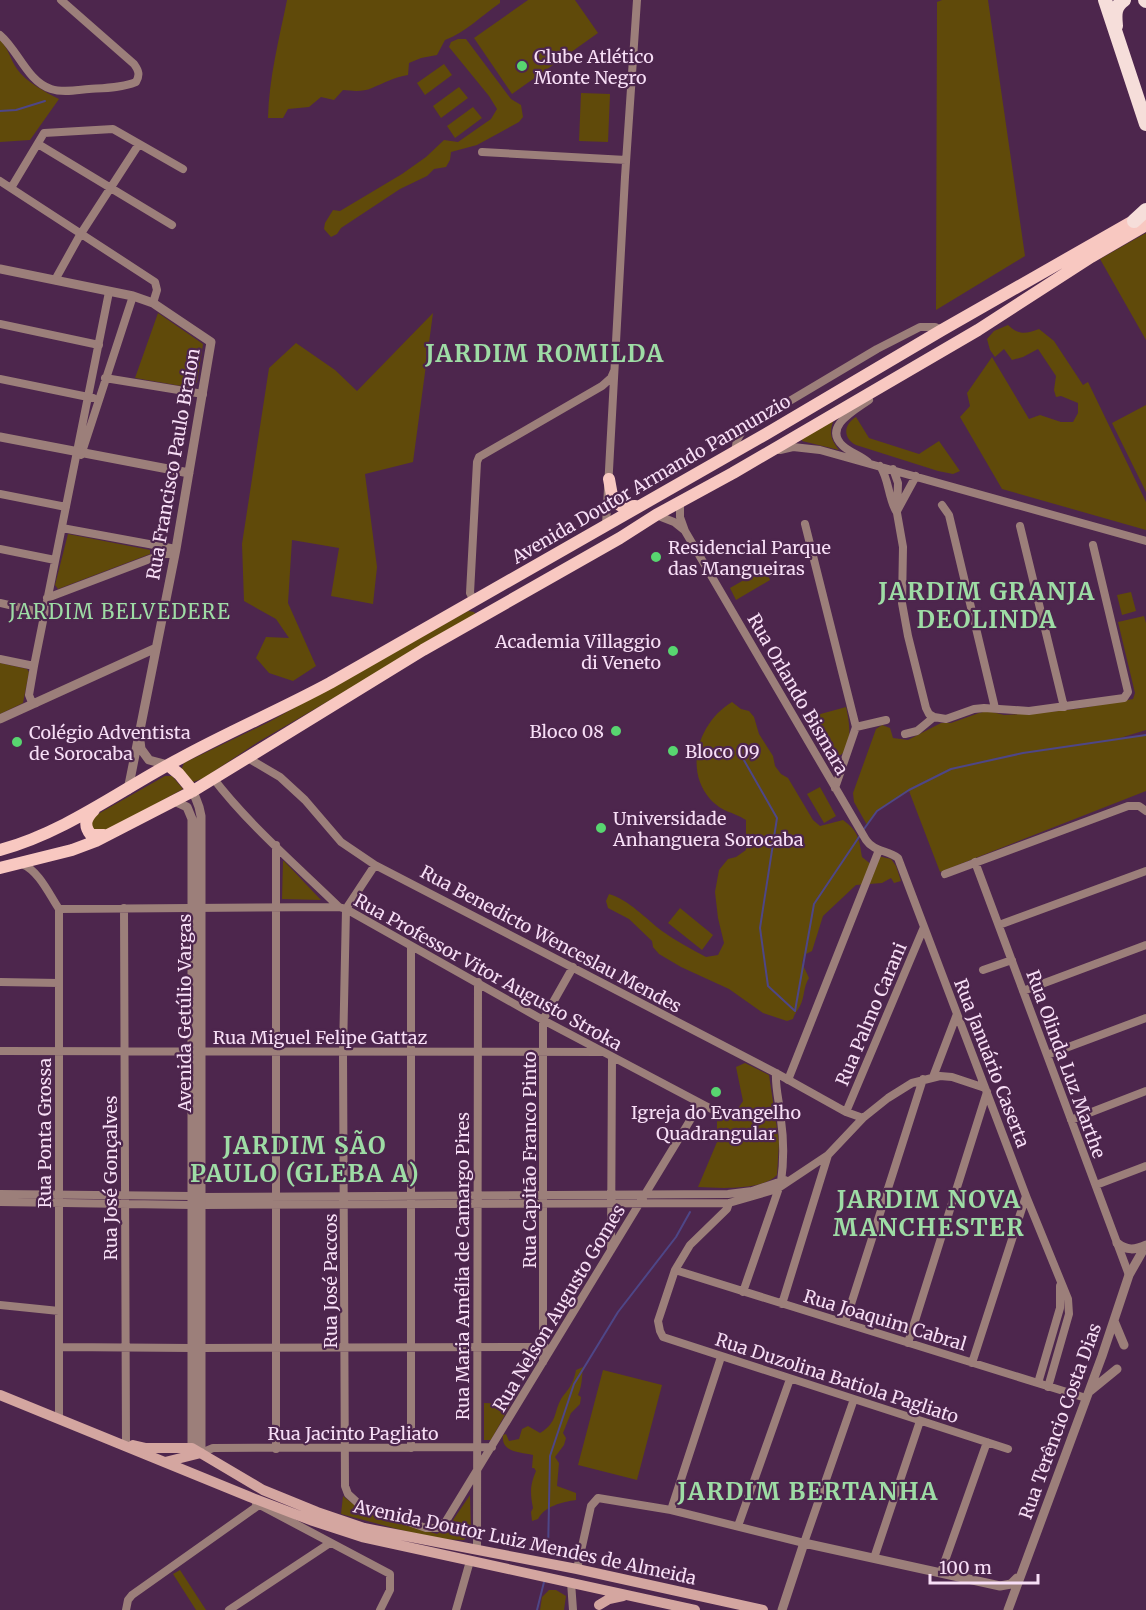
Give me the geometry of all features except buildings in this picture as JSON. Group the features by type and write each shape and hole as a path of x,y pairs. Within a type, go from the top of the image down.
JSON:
{"highway":[{"path":"1105,0 1146,124"},
{"path":"1118,40 1115,12 1124,0"},
{"path":"1142,220 1146,210"}],"main road":[{"name":"Avenida Doutor Armando Pannunzio","path":"0,850 41,836 128,790 168,765 284,708 735,452 955,322 1142,220"},
{"name":"Avenida Doutor Armando Pannunzio","path":"0,868 72,850 109,835 193,791 413,656 978,330 1101,251 1142,220"},
{"path":"972,313 972,323 978,330"},
{"path":"955,322 961,327 961,340"},
{"path":"707,467 708,474 717,482"},
{"path":"693,475 699,479 698,492"},
{"path":"609,479 613,501 623,507 640,506"},
{"path":"595,552 606,525"},
{"path":"474,601 485,615"},
{"path":"168,765 193,791"},
{"path":"97,807 88,816 87,830 91,835 109,835"},
{"name":"Avenida Doutor Luiz Mendes de Almeida","path":"0,1395 197,1474 274,1510 362,1537 695,1610"},
{"name":"Avenida Doutor Luiz Mendes de Almeida","path":"123,1444 202,1453 263,1490 364,1528 577,1569 763,1610"},
{"path":"165,1462 202,1453"},
{"path":"197,1474 192,1464 202,1453"},
{"path":"571,1582 576,1576 589,1572"},
{"path":"601,1575 606,1590"},
{"path":"597,1608 617,1596 632,1596"}],"street":[{"path":"0,35 10,43 30,73 50,89 64,91 98,89 136,82 139,76 134,64 61,0"},
{"path":"606,525 637,0"},
{"path":"11,188 44,134 113,129 183,169"},
{"path":"38,144 172,225"},
{"path":"55,280 80,235 139,144"},
{"path":"482,152 627,160"},
{"path":"0,181 155,282 157,290 153,303 133,296 0,269"},
{"path":"36,703 31,700 29,694 66,507 94,398 99,345 109,292"},
{"path":"94,398 105,378 133,296"},
{"name":"Rua Francisco Paulo Braion","path":"128,790 175,551 211,342 153,303"},
{"path":"0,324 99,345"},
{"path":"474,601 470,593 479,457 596,389 610,378 615,369"},
{"path":"869,463 860,454 842,445 837,437 838,425 844,418 909,371"},
{"path":"105,378 203,394"},
{"path":"0,379 94,398"},
{"path":"596,389 608,391 613,403"},
{"path":"0,437 78,457 189,473"},
{"path":"764,455 786,448 806,448 893,469 1146,541"},
{"path":"880,466 897,513"},
{"path":"893,469 898,483 897,513 903,547 902,603 926,708 934,717 946,719 974,709 1029,711 1124,698 1128,692 1093,545"},
{"path":"897,513 913,475"},
{"path":"0,494 66,507"},
{"name":"Rua Orlando Bismara","path":"680,503 680,518 685,531 866,840 879,850 898,858"},
{"path":"942,505 949,514 995,708"},
{"name":"Rua Orlando Bismara","path":"656,515 674,522 685,531"},
{"path":"805,524 856,727 836,788"},
{"path":"1020,526 1064,707"},
{"path":"62,528 175,551"},
{"path":"0,549 55,560"},
{"path":"47,598 175,551"},
{"path":"0,603 44,613"},
{"path":"0,719 156,648"},
{"path":"0,659 34,666"},
{"path":"132,659 149,666 151,677"},
{"path":"905,734 917,731 934,717"},
{"path":"856,727 886,720"},
{"path":"140,733 141,749 146,758 168,765"},
{"name":"Rua Benedicto Wenceslau Mendes","path":"246,757 280,777 305,800 341,842 375,865 518,937 846,1112 863,1118"},
{"path":"826,772 843,770"},
{"name":"Rua Professor Vitor Augusto Stroka","path":"213,778 276,845 343,908 543,1020 719,1113"},
{"name":"Avenida Getúlio Vargas","path":"193,791 201,816 196,908"},
{"name":"Avenida Getúlio Vargas","path":"174,801 187,807 192,816 196,908 197,1348 202,1453"},
{"path":"945,874 1128,806 1143,808"},
{"path":"276,845 276,1449"},
{"path":"788,1080 879,850"},
{"name":"Rua Januário Caserta","path":"898,858 1026,1196 1068,1299 1069,1314 1048,1387"},
{"name":"Rua Olinda Luz Marthe","path":"975,862 1129,1275"},
{"path":"20,863 31,870 59,909 343,908 375,865"},
{"path":"999,925 1146,872"},
{"name":"Rua José Gonçalves","path":"123,1444 126,1348 124,908"},
{"name":"Rua José Paccos","path":"343,908 345,1486 348,1494 357,1504 426,1528 442,1526"},
{"name":"Rua Ponta Grossa","path":"58,1418 59,909"},
{"name":"Rua Palmo Carani","path":"846,1112 924,927"},
{"path":"1023,991 1146,945"},
{"path":"411,946 411,1448"},
{"path":"983,970 1012,960"},
{"path":"543,1020 573,967"},
{"path":"0,982 59,983"},
{"name":"Rua Maria Amélia de Camargo Pires","path":"477,1549 478,982"},
{"path":"933,1077 957,1014"},
{"path":"1047,1055 1146,1018"},
{"name":"Rua Capitão Franco Pinto","path":"543,1020 543,1362"},
{"name":"Rua Miguel Felipe Gattaz","path":"0,1051 604,1052"},
{"path":"611,1251 612,1057"},
{"path":"743,1292 779,1185 783,1145 776,1073"},
{"path":"0,1202 59,1200 345,1201 411,1205 729,1203 779,1185 828,1155 863,1118 912,1083 933,1077 952,1077 986,1090 908,1343"},
{"path":"845,1323 923,1079"},
{"path":"1071,1120 1146,1091"},
{"name":"Rua Nelson Augusto Gomes","path":"442,1526 477,1473 700,1104"},
{"path":"782,1304 828,1155"},
{"path":"1096,1185 1146,1166"},
{"path":"345,1201 411,1196 728,1194 779,1185"},
{"path":"0,1194 59,1200"},
{"path":"675,1270 690,1245 726,1209 729,1203 728,1194"},
{"path":"972,1363 1026,1196"},
{"path":"1117,1243 1131,1249 1146,1245"},
{"name":"Rua Terêncio Costa Dias","path":"1008,1609 1129,1275 1146,1245"},
{"name":"Rua Joaquim Cabral","path":"675,1270 1048,1387 1087,1395"},
{"name":"Rua Duzolina Batiola Pagliato","path":"675,1270 658,1321 660,1331 666,1339 1008,1449"},
{"path":"1038,1383 1060,1308 1059,1278"},
{"path":"0,1305 59,1311"},
{"path":"1114,1321 1124,1345"},
{"path":"59,1347 553,1347"},
{"path":"671,1510 721,1357"},
{"path":"1087,1395 1117,1369"},
{"path":"738,1526 790,1378"},
{"path":"782,1610 854,1399"},
{"path":"873,1558 920,1421"},
{"path":"940,1572 987,1442"},
{"name":"Rua Jacinto Pagliato","path":"202,1453 276,1449 492,1447"},
{"path":"577,1569 591,1506 594,1500 602,1497 671,1510 804,1543 996,1585 1011,1584 1020,1574"},
{"path":"126,1610 128,1600 132,1595 254,1501"},
{"path":"274,1510 330,1543 390,1574 390,1590 380,1610"},
{"path":"229,1610 330,1543"},
{"path":"456,1610 470,1561"},
{"path":"571,1582 573,1610"},
{"path":"996,1585 1008,1594 1008,1609"},
{"path":"597,1608 606,1590"}],"shaded area":[{"path":"287,0 500,0 500,3 467,28 445,40 437,55 409,63 408,75 365,90 343,90 334,100 321,97 309,107 288,109 283,118 268,118 272,73"},
{"name":"Clube Atlético Monte Negro","path":"528,0 575,0 598,33 512,94 474,38"},
{"path":"942,0 988,0 1025,256 936,310 937,2"},
{"path":"466,39 511,99 521,105 523,117 519,122 477,145 451,152 446,167 434,169 427,176 400,189 331,237 324,229 333,210 340,211 402,174 426,157 444,140 458,142 491,119 497,109 449,47 451,42"},
{"path":"0,40 25,78 59,99 30,140 0,142"},
{"path":"444,64 452,75 425,95 417,83"},
{"path":"459,87 468,98 441,118 433,106"},
{"path":"581,93 610,94 608,142 579,141"},
{"path":"473,107 482,118 455,138 447,126"},
{"path":"1146,233 1146,340 1100,259"},
{"path":"158,313 203,344 197,382 193,388 135,378"},
{"path":"433,313 413,462 365,474 377,567 373,604 331,596 339,548 292,540 288,603 316,666 293,681 269,673 256,658 266,637 289,638 276,619 244,601 242,544 269,368 296,343 335,370 357,391"},
{"path":"1008,325 1022,333 1039,329 1054,341 1083,385 1088,382 1146,502 1146,530 1002,489 960,417 970,406 967,393 992,357 1029,419 1040,415 1061,422 1073,422 1078,413 1078,403 1061,396 1056,397 1054,390 1056,376 1038,349 1012,360 1004,349 995,357 987,339 994,331"},
{"path":"1146,405 1146,492 1112,423"},
{"path":"856,417 869,438 919,454 939,441 960,471 953,474 938,471 856,445 849,439 846,431"},
{"path":"834,419 831,435 839,450 802,441 803,436"},
{"path":"68,534 150,550 150,554 58,589 55,585"},
{"path":"765,568 770,580 736,600 730,588"},
{"path":"1131,592 1136,611 1122,615 1117,595"},
{"path":"468,611 476,615 258,742 204,778 193,782 181,770 184,763 269,722"},
{"path":"1144,616 1146,623 1146,730 1120,738 1146,735 1146,791 940,872 909,791 877,811 867,825 854,802 853,793 876,729 882,725 890,728 893,738 908,740 941,723 951,723 988,711 1004,715 1038,713 1133,699 1135,693 1118,622"},
{"path":"0,663 27,669 29,672 23,703 0,714"},
{"path":"732,702 741,709 749,711 754,717 759,734 773,756 775,766 781,774 788,778 813,820 820,826 843,820 857,836 862,857 873,866 878,856 891,859 901,881 894,883 891,878 882,883 856,885 823,916 812,951 804,955 802,963 809,978 802,1003 793,1019 787,1021 763,1013 729,989 659,954 653,947 652,941 629,919 608,908 606,901 609,894 616,897 684,945 706,957 718,955 724,943 715,892 719,870 728,859 746,850 746,820 723,809 710,799 702,787 697,760 699,746 711,721"},
{"path":"846,707 849,722 847,745 844,752 831,759 806,718"},
{"path":"165,776 172,776 183,789 103,833 91,831 91,818"},
{"path":"820,787 836,816 824,823 807,794"},
{"path":"284,861 321,900 282,899"},
{"path":"680,908 713,935 702,950 668,923"},
{"path":"745,1063 769,1075 779,1142 777,1175 761,1184 751,1186 698,1187 717,1142 717,1121 733,1116 743,1101 736,1067"},
{"path":"583,1367 578,1395 581,1397 580,1404 571,1413 563,1433 566,1438 564,1445 555,1457 559,1463 557,1486 576,1493 576,1500 554,1505 538,1519 532,1521 531,1489 536,1471 532,1468 533,1455 512,1451 505,1445 503,1435 506,1434 509,1441 519,1439 522,1429 528,1426 540,1433 546,1429 553,1420 576,1370"},
{"path":"603,1370 662,1385 637,1480 578,1465"},
{"path":"484,1403 511,1404 491,1440 484,1440"},
{"path":"470,1495 471,1530 464,1540 435,1539 341,1514 343,1496 353,1504 376,1515 437,1534 449,1526"},
{"path":"180,1570 206,1610 196,1610 173,1574"},
{"path":"549,1590 556,1590 566,1596 564,1610 540,1610 542,1597"}],"waterway":[{"path":"0,111 16,110 45,101"},
{"path":"864,829 877,811 909,790 951,769 1023,753 1146,735"},
{"path":"741,755 777,818 760,928 768,986 795,1011"},
{"path":"795,1011 814,904 861,834"},
{"path":"548,1552 550,1456 574,1384 618,1312 676,1237 690,1212"},
{"path":"537,1610 544,1582"}],"place":[{"name":"Clube Atlético Monte Negro","path":"522,66"},
{"name":"Residencial Parque das Mangueiras","path":"656,557"},
{"name":"Academia Villaggio di Veneto","path":"673,651"},
{"name":"Bloco 08","path":"616,731"},
{"name":"Colégio Adventista de Sorocaba","path":"17,742"},
{"name":"Bloco 09","path":"673,751"},
{"name":"Universidade Anhanguera Sorocaba","path":"601,828"},
{"name":"Igreja do Evangelho Quadrangular","path":"716,1092"}],"district":[{"name":"JARDIM ROMILDA","path":"545,353"},
{"name":"JARDIM GRANJA DEOLINDA","path":"987,605"},
{"name":"JARDIM BELVEDERE","path":"120,611"},
{"name":"JARDIM SÃO PAULO (GLEBA A)","path":"305,1159"},
{"name":"JARDIM NOVA MANCHESTER","path":"929,1213"},
{"name":"JARDIM BERTANHA","path":"808,1491"}]}
